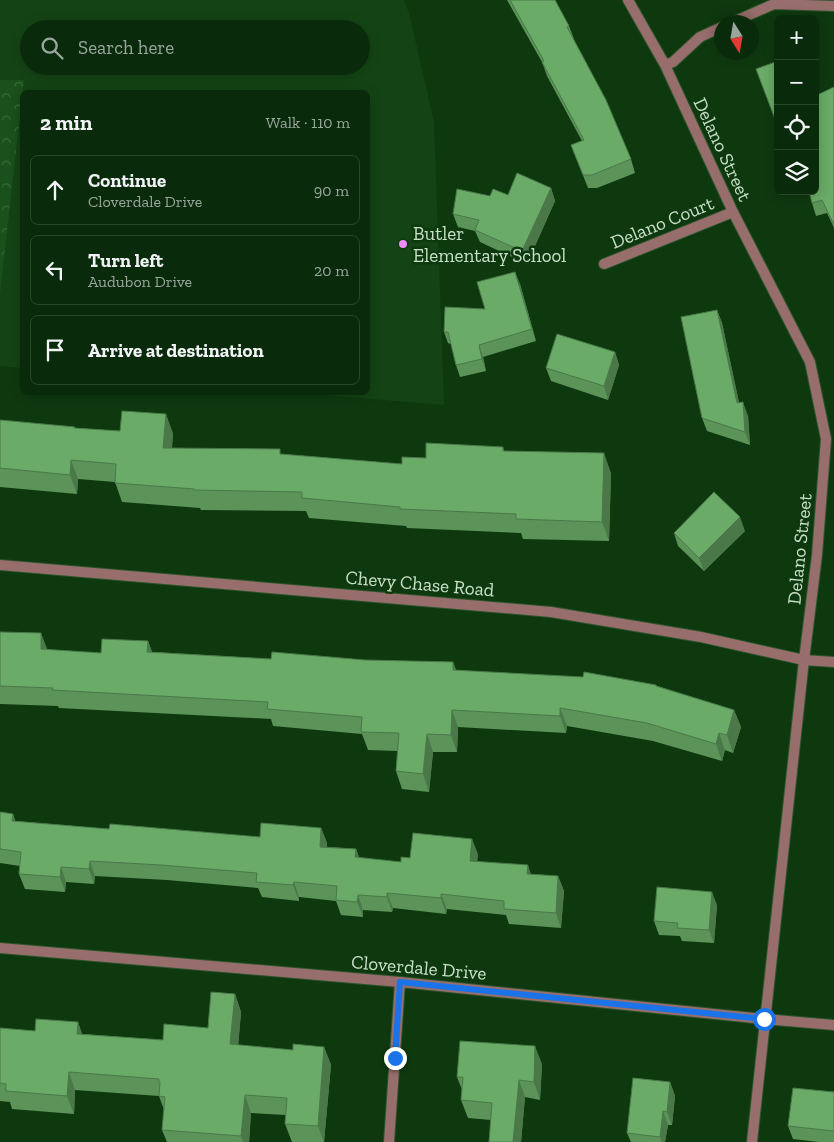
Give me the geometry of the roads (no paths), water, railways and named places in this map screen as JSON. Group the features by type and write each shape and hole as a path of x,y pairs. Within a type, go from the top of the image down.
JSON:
{"street":[{"name":"Delano Street","path":"628,0 665,65 733,212 810,362 826,439 817,554 764,1019 752,1142"},
{"path":"749,15 774,4 834,6"},
{"path":"665,65 673,62 700,37 714,31"},
{"name":"Delano Court","path":"604,264 733,212"},
{"name":"Chevy Chase Road","path":"0,565 551,612 702,637 804,660 834,662"},
{"name":"Cloverdale Drive","path":"0,948 400,982 834,1025"},
{"path":"389,1142 400,982"}],"place":[{"name":"Butler Elementary School","path":"403,244"}]}
